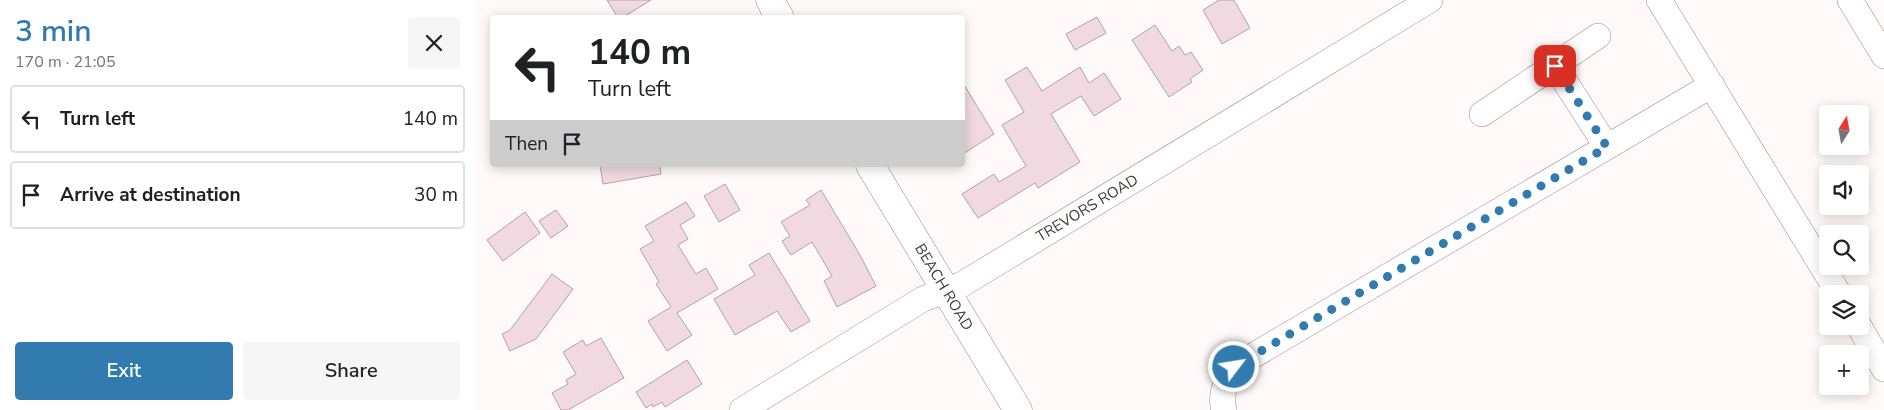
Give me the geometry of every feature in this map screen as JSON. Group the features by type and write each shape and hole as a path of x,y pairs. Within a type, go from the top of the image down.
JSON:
{"street":[{"path":"770,0 779,15"},
{"name":"TREVORS ROAD","path":"742,410 923,299 961,285 1429,0"},
{"path":"1850,0 1884,56"},
{"path":"1663,1 1834,285"},
{"path":"1482,114 1598,36"},
{"path":"1555,66 1607,147"},
{"path":"1224,410 1221,402 1225,384 1234,367 1712,84"},
{"name":"BEACH ROAD","path":"871,167 1018,410"},
{"path":"1864,335 1884,369"}],"building":[{"path":"607,0 651,0 627,15 616,15"},
{"path":"1219,0 1234,0 1250,28 1222,44 1203,10"},
{"path":"1097,17 1106,33 1075,50 1066,34"},
{"path":"1155,25 1172,51 1179,46 1185,55 1191,52 1203,70 1190,79 1192,82 1169,97 1132,40"},
{"path":"1027,67 1042,91 1080,67 1089,83 1104,73 1121,99 1094,116 1081,96 1051,114 1080,162 1038,188 1035,183 978,218 962,194 994,174 999,182 1026,166 1002,125 1024,112 1005,80"},
{"path":"965,86 994,134 965,153"},
{"path":"600,167 660,167 661,174 603,184"},
{"path":"725,184 740,210 719,222 704,196"},
{"path":"821,190 860,255 876,286 837,307 824,281 832,276 812,242 791,255 782,241 790,236 781,222 810,205 806,200"},
{"path":"686,202 695,216 680,225 688,239 678,245 696,274 706,268 718,289 677,313 692,335 667,351 648,321 671,307 656,284 659,282 640,249 654,241 645,226"},
{"path":"556,210 568,226 551,238 539,221"},
{"path":"525,212 540,233 503,261 487,240"},
{"path":"769,253 810,321 791,332 777,311 735,335 714,299 755,275 749,265"},
{"path":"552,274 573,289 536,339 510,351 502,334 510,330"},
{"path":"601,338 624,378 568,410 561,410 552,393 568,384 566,380 576,374 563,352 583,340 586,346"},
{"path":"687,360 702,384 665,407 662,402 653,407 652,404 646,408 636,392"}],"route":[{"path":"1234,367 1607,147 1555,66"}]}
